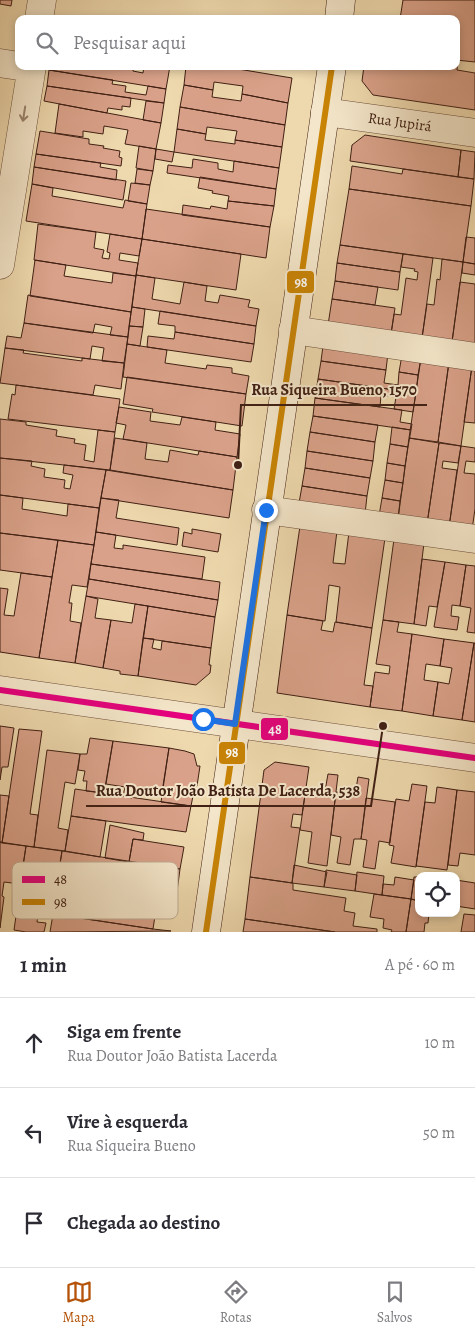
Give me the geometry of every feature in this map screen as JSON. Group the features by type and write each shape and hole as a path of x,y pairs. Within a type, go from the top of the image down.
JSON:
{"street":[{"path":"40,15 42,0"},
{"path":"340,15 342,0"},
{"path":"0,63 15,65"},
{"path":"0,265 25,70"},
{"path":"206,932 331,70"},
{"name":"Rua Jupirá","path":"325,112 475,133"},
{"path":"293,330 475,357"},
{"path":"266,510 475,539"},
{"path":"0,690 475,758"}],"building":[{"path":"0,0 12,0 11,6 0,4"},
{"path":"403,0 475,0 475,62 460,60 460,15 401,15"},
{"path":"49,70 133,70 143,73 143,70 169,70 166,89"},
{"path":"49,70 113,80 112,84 126,86 125,92 146,95 148,86 166,89 164,103 47,86"},
{"path":"186,70 244,70 292,78 288,103 242,94 243,86 214,82 213,90 184,85"},
{"path":"363,70 457,70 475,73 475,110 373,95 362,81"},
{"path":"184,85 213,90 212,97 241,101 242,94 288,103 285,125 180,107"},
{"path":"47,86 131,98 130,107 122,106 122,110 108,108 107,113 44,101"},
{"path":"146,101 164,103 161,123 143,120"},
{"path":"59,104 161,123 156,149 125,144 128,130 104,126 103,134 83,131 83,137 55,133"},
{"path":"180,107 285,125 282,147 235,140 237,131 207,127 206,134 177,129"},
{"path":"177,129 206,134 205,140 235,144 235,140 282,147 279,168 174,152"},
{"path":"40,131 89,139 89,144 120,151 119,157 122,158 121,166 36,154"},
{"path":"365,135 461,150 458,177 350,161 352,145"},
{"path":"139,146 156,149 153,171 136,168"},
{"path":"156,149 174,152 172,162 155,159"},
{"path":"461,150 475,152 474,179 458,177"},
{"path":"36,154 101,163 100,167 117,170 116,180 34,167"},
{"path":"193,159 218,163 218,169 233,172 234,161 279,168 276,189 167,173 168,165 192,168"},
{"path":"352,166 402,174 403,169 474,179 471,206 349,189"},
{"path":"34,167 126,181 123,200 32,184"},
{"path":"137,169 153,171 150,185 135,183"},
{"path":"200,177 276,189 274,206 228,201 229,196 198,188"},
{"path":"131,183 150,185 147,204 128,201"},
{"path":"32,184 53,188 52,196 123,208 125,200 147,204 142,239 26,221"},
{"path":"349,189 471,206 463,262 340,245"},
{"path":"228,201 274,206 270,227 182,215 183,205 210,209 211,206 227,209"},
{"path":"146,209 270,227 266,258 142,239"},
{"path":"38,224 96,232 94,248 104,250 102,258 109,259 110,253 107,252 110,234 142,239 139,256 120,253 119,260 138,263 136,276 34,260"},
{"path":"466,237 475,238 475,264 463,262"},
{"path":"142,239 241,254 236,290 136,275"},
{"path":"340,245 403,254 400,272 337,263"},
{"path":"403,254 433,258 422,338 391,334 394,314 401,315 406,278 417,280 418,272 414,271 415,269 401,267"},
{"path":"442,259 463,262 452,342 422,338 427,304 434,305 437,279 440,280"},
{"path":"35,260 66,265 64,276 112,283 113,273 136,276 131,312 30,296"},
{"path":"463,262 475,264 475,275 462,273"},
{"path":"337,263 400,272 398,290 335,281"},
{"path":"136,275 155,278 152,299 180,304 184,282 207,286 205,301 218,303 220,295 250,300 248,307 259,309 256,326 132,307"},
{"path":"335,281 378,287 375,305 332,299"},
{"path":"460,282 475,284 475,346 452,342"},
{"path":"28,295 131,312 128,337 110,335 112,327 95,324 93,333 24,323"},
{"path":"332,299 395,308 391,334 328,325"},
{"path":"132,307 145,309 143,327 129,326"},
{"path":"160,311 256,326 254,344 175,332 175,326 158,324"},
{"path":"24,323 128,337 124,363 102,361 104,348 92,346 90,359 5,348 7,336 21,338"},
{"path":"129,326 143,327 140,346 127,344"},
{"path":"175,332 254,344 251,362 147,347 148,336 174,339"},
{"path":"127,344 167,350 165,363 206,369 207,365 232,368 232,373 249,376 246,394 123,377"},
{"path":"323,346 388,353 386,370 321,361"},
{"path":"5,348 24,350 23,353 82,361 82,358 124,363 121,389 95,385 93,395 0,383"},
{"path":"402,355 421,358 418,375 399,372"},
{"path":"421,358 449,362 438,442 409,438"},
{"path":"321,361 386,370 384,383 398,385 399,372 418,375 416,393 318,379"},
{"path":"449,362 472,366 461,446 438,442"},
{"path":"472,366 475,366 475,423 464,422"},
{"path":"127,377 246,394 242,426 152,412 153,409 123,404"},
{"path":"318,379 416,393 413,412 394,409 396,397 381,395 380,407 315,398"},
{"path":"16,385 120,399 115,432 8,419 12,394 15,395"},
{"path":"315,398 402,410 400,422 412,424 411,430 313,416"},
{"path":"119,407 151,412 150,421 180,425 182,417 216,422 215,430 240,434 237,457 123,439 126,425 116,423"},
{"path":"313,416 378,425 375,442 310,432"},
{"path":"0,419 26,422 26,425 57,430 56,436 75,439 74,443 86,445 84,460 94,462 98,430 115,432 110,470 0,458"},
{"path":"392,427 411,430 408,447 390,444"},
{"path":"310,432 375,442 373,461 307,451"},
{"path":"115,438 147,443 145,459 168,462 170,450 198,455 199,451 237,457 233,490 110,470"},
{"path":"409,438 439,443 427,524 398,519"},
{"path":"439,443 461,446 458,463 443,461 442,468 457,470 449,527 427,524"},
{"path":"390,444 408,447 405,466 387,463"},
{"path":"461,446 475,448 475,462 466,461 464,473 475,474 475,509 472,530 449,527"},
{"path":"307,451 373,461 370,478 305,468"},
{"path":"0,458 32,461 31,466 45,469 44,477 65,480 64,488 70,489 73,475 63,473 64,465 106,470 99,508 0,495"},
{"path":"387,463 405,466 403,483 385,480"},
{"path":"305,468 370,478 367,496 302,486"},
{"path":"106,470 233,490 229,518 101,498"},
{"path":"385,480 403,483 400,501 382,498"},
{"path":"302,486 367,496 365,514 299,503"},
{"path":"0,495 23,498 22,509 67,516 68,504 99,508 94,545 0,533"},
{"path":"101,498 119,500 116,518 179,528 177,545 96,532"},
{"path":"382,498 400,501 398,519 379,516"},
{"path":"300,526 337,531 333,563 345,564 349,532 385,538 372,628 336,622 340,587 329,585 325,621 287,615"},
{"path":"192,529 221,534 218,552 182,546 184,532 192,534"},
{"path":"96,532 116,535 114,548 123,549 123,545 205,557 202,579 91,564"},
{"path":"0,533 58,540 52,577 0,570"},
{"path":"394,539 424,543 414,624 383,620"},
{"path":"58,540 94,545 87,587 72,585 69,603 72,603 70,621 81,623 75,663 39,658"},
{"path":"422,559 445,562 437,607 429,606 426,626 414,624"},
{"path":"445,562 466,565 460,606 452,605 451,616 459,617 457,630 434,627"},
{"path":"91,564 220,582 218,600 89,579"},
{"path":"466,565 475,566 475,633 467,632 471,608 460,606"},
{"path":"21,573 52,577 39,658 0,652 0,588 8,589 4,615 14,616"},
{"path":"89,579 218,600 215,617 86,596"},
{"path":"86,596 98,599 95,618 111,620 103,668 75,663"},
{"path":"135,604 148,606 138,676 120,674 120,671 103,668 111,620 132,623"},
{"path":"148,606 215,617 211,648 143,638"},
{"path":"287,615 323,621 321,630 333,632 335,622 372,628 364,685 373,686 370,707 277,693"},
{"path":"383,620 399,622 397,632 412,634 402,711 370,707 375,672 389,674 390,666 376,664"},
{"path":"412,634 444,639 440,666 426,664 424,680 438,682 433,716 402,711"},
{"path":"143,638 154,639 152,648 161,650 162,641 211,648 210,673 196,685 138,676"},
{"path":"444,639 474,643 462,720 433,716 438,682 449,684 452,668 440,666"},
{"path":"475,643 475,722 462,720"},
{"path":"0,726 14,728 8,767 2,767 0,780"},
{"path":"19,729 42,731 30,814 38,815 34,847 2,843"},
{"path":"90,738 113,741 104,793 86,791 87,781 83,781 85,771 78,770 80,754 87,754"},
{"path":"113,741 169,748 162,792 134,788 132,798 123,796 125,787 106,784"},
{"path":"169,748 194,754 197,766 200,766 191,806 161,802"},
{"path":"47,750 80,754 75,784 65,782 58,828 68,830 65,851 34,847"},
{"path":"275,762 309,767 302,815 293,814 291,827 300,828 292,883 250,877 264,770"},
{"path":"328,774 338,775 327,866 308,863 312,832 300,830 306,788 325,791"},
{"path":"358,777 369,779 361,839 354,839 350,865 337,863 341,837 331,835 336,792 355,795"},
{"path":"412,784 427,786 416,867 391,863 394,846 389,845 396,799 409,801"},
{"path":"437,787 457,790 447,870 416,866 425,802 435,803"},
{"path":"75,789 191,806 186,832 71,816"},
{"path":"457,790 475,792 475,855 460,853 458,866 448,865"},
{"path":"0,795 9,796 2,843 0,842"},
{"path":"366,798 395,802 390,843 379,841 375,869 363,867 367,840 361,839"},
{"path":"71,816 106,821 100,857 65,851"},
{"path":"110,825 144,833 143,840 133,839 129,862 105,858"},
{"path":"133,839 184,847 180,869 178,869 178,862 129,862"},
{"path":"0,842 26,846 23,862 12,862 12,883 4,882 0,928"},
{"path":"26,846 62,851 60,862 24,862"},
{"path":"62,851 134,862 60,862"},
{"path":"294,865 327,872 324,887 292,883"},
{"path":"326,870 357,875 355,891 324,887"},
{"path":"357,872 384,876 382,895 355,891"},
{"path":"250,877 293,883 293,890 346,898 344,911 355,913 353,926 377,929 377,932 335,932 245,919"},
{"path":"395,877 414,880 411,899 382,895 383,884 394,885"},
{"path":"414,877 415,877 415,900 411,899"},
{"path":"460,881 475,883 475,909 460,907"},
{"path":"374,894 411,899 406,932 391,932 392,930 383,928 384,919 370,917"},
{"path":"411,899 415,900 415,917 429,917 428,923 425,923 424,932 406,932"},
{"path":"464,914 475,915 475,932 461,932"},
{"path":"16,919 37,919 37,922 46,923 44,932 14,930"},
{"path":"52,919 86,919 171,931 50,932"},
{"path":"86,919 155,919 153,929"},
{"path":"245,919 335,932 243,932"}],"transit line":[{"name":"98","path":"206,932 331,70"},
{"name":"48","path":"0,690 475,758"}],"place":[{"name":"Rua Siqueira Bueno, 1570","path":"238,465"},
{"name":"Rua Doutor João Batista De Lacerda, 538","path":"383,726"}],"route":[{"path":"203,719 235,724 266,510"}]}
